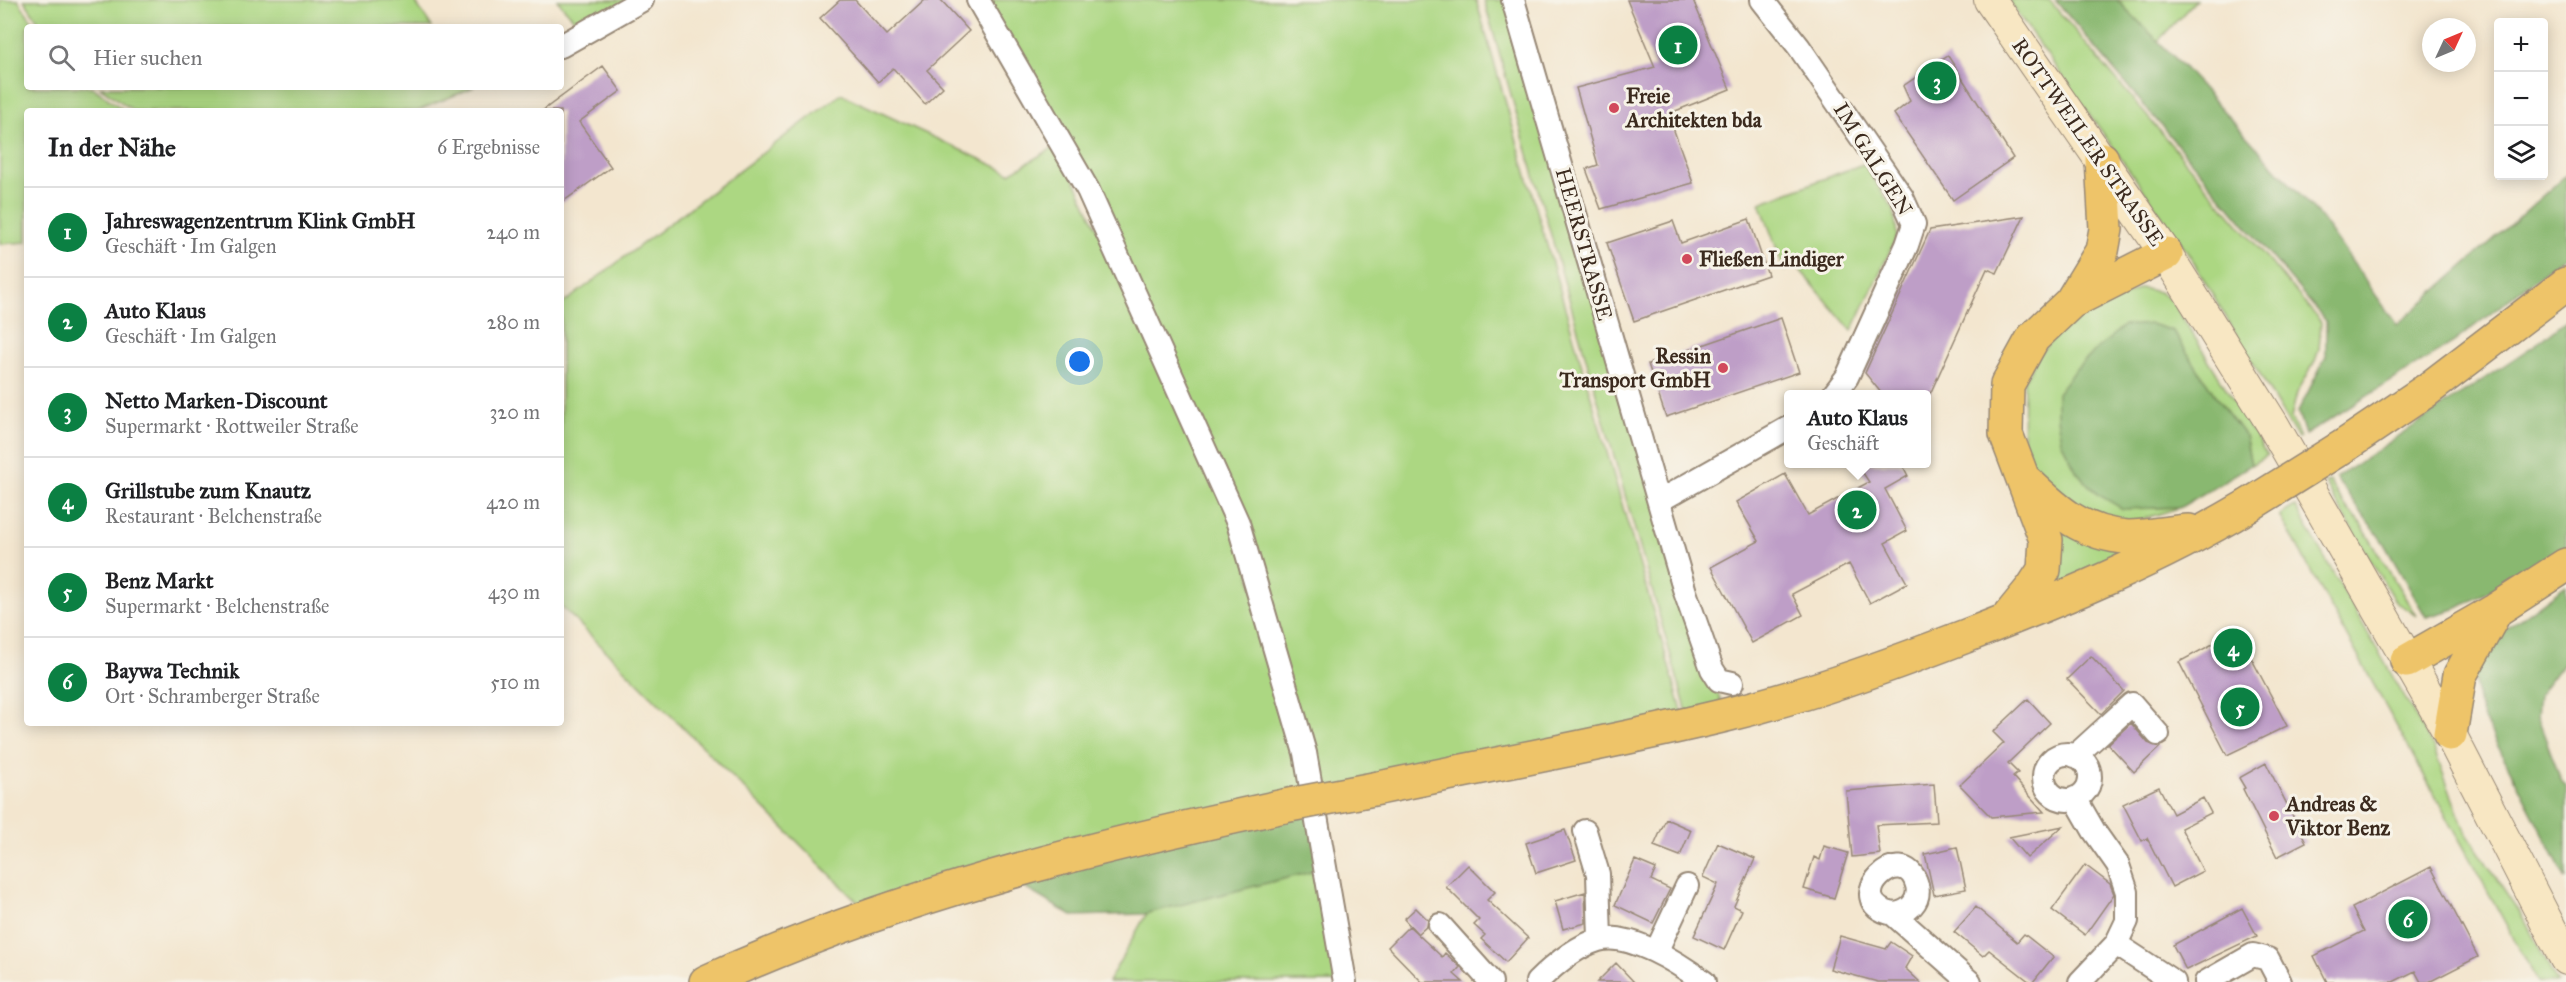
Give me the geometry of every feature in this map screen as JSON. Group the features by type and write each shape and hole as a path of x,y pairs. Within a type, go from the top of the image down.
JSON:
{"main road":[{"path":"2072,302 2102,251 2106,229 2102,159"},
{"path":"2006,621 2044,570 2046,540 2006,434 2007,385 2033,338 2072,302 2166,254"},
{"path":"706,982 767,954 906,903 1004,873 1139,837 1659,730 1730,699 1797,695 1900,661 2006,621 2121,572 2246,507 2347,444 2427,390 2566,284"},
{"path":"2023,479 2057,511 2083,527 2104,534 2130,537 2203,531"},
{"path":"2407,661 2496,610 2566,565"},
{"path":"2450,735 2460,675 2496,610"}],"street":[{"path":"564,44 642,0"},
{"path":"978,0 1088,190 1239,523 1305,753 1345,982"},
{"name":"HEERSTRASSE","path":"1513,0 1685,592 1712,669 1730,699"},
{"name":"IM GALGEN","path":"1762,0 1799,47 1896,188 1914,224 1907,245 1846,377 1837,390"},
{"name":"ROTTWEILER STRASSE","path":"1990,0 2166,254 2273,425 2450,735 2566,959"},
{"path":"1659,501 1784,431"},
{"path":"2075,756 2132,704 2158,734"},
{"path":"2067,754 2075,756 2082,760 2090,774 2086,789 2075,798 2061,800 2045,786 2047,765 2053,759 2067,754"},
{"path":"2075,798 2094,831 2118,865 2127,892 2127,921 2115,944 2080,982"},
{"path":"1585,831 1598,874 1600,939"},
{"path":"1656,952 1687,886"},
{"path":"1893,914 1970,982"},
{"path":"1440,925 1491,982"},
{"path":"1537,982 1580,948 1600,939 1621,940 1656,952 1704,982"},
{"path":"2115,944 2174,982"},
{"path":"2206,982 2253,955 2268,959 2280,982"}],"green space":[{"path":"0,0 18,0 34,24 24,24 24,90 96,90 121,108 24,108 24,242 0,244"},
{"path":"24,0 414,0 430,24 40,24"},
{"path":"557,0 633,0 582,28"},
{"path":"980,0 1476,0 1686,725 1317,805 1241,524 1090,190"},
{"path":"1484,0 1509,0 1711,680 1727,714 1690,723"},
{"path":"2008,0 2049,0 2321,322 2319,349 2297,393 2291,417 2300,438 2298,439 2187,251"},
{"path":"2055,0 2117,0 2177,60 2321,218 2397,325 2566,175 2566,255 2454,342 2305,435 2298,412 2326,356 2326,321"},
{"path":"2117,0 2196,0 2158,41"},
{"path":"104,90 467,90 424,108 130,108"},
{"path":"841,94 1010,173 1058,145 1236,523 1312,805 874,918 564,609 564,303"},
{"path":"1863,164 1894,210 1897,236 1852,331 1796,265 1785,271 1760,203"},
{"path":"2140,288 2159,292 2173,302 2267,455 2251,465 2245,436 2173,332 2093,354 2074,371 2061,441 2077,472 2097,494 2153,508 2182,507 2123,525 2095,520 2040,482 2023,449 2024,381 2040,352 2066,326"},
{"path":"2566,320 2566,550 2458,608 2426,617 2383,542 2336,478 2542,340"},
{"path":"2151,324 2173,331 2218,400 2245,436 2251,465 2181,507 2123,509 2097,494 2077,472 2061,441 2057,418 2057,393 2074,371 2123,326"},
{"path":"2329,481 2343,504 2359,521 2416,616 2394,600 2325,483"},
{"path":"2295,506 2433,747 2465,831 2525,921 2557,982 2538,982 2280,515"},
{"path":"2046,515 2141,548 2042,595"},
{"path":"2566,585 2566,659 2539,695 2537,716 2561,780 2566,787 2566,879 2482,715 2473,673 2482,647"},
{"path":"1313,811 1323,869 1144,914 1072,916 1008,878"},
{"path":"1323,869 1342,982 1108,982 1147,913"}],"building":[{"path":"840,0 855,0 887,35 925,0 941,0 969,31 927,70 943,87 925,104 893,68 878,82 820,18"},
{"path":"1627,0 1693,0 1730,89 1668,114 1693,183 1601,209 1586,169 1598,165 1576,88 1655,67"},
{"path":"1948,56 2013,158 1953,200 1894,114 1910,101 1903,86"},
{"path":"603,66 621,91 579,122 611,167 564,201 564,108 546,108"},
{"path":"2024,216 1997,273 1987,269 1931,392 1931,390 1879,390 1865,373 1930,230"},
{"name":"Fließen Lindiger","path":"1749,219 1768,275 1634,321 1607,243 1673,221 1681,243"},
{"name":"Ressin Transport GmbH","path":"1781,318 1799,372 1666,417 1648,364"},
{"path":"1860,468 1904,468 1908,476 1885,489 1907,531 1885,543 1907,583 1870,603 1849,564 1792,594 1803,615 1752,643 1711,567 1759,541 1736,502 1785,474 1808,515 1869,482"},
{"path":"2237,631 2287,726 2227,755 2179,662"},
{"path":"2091,656 2124,691 2101,714 2067,679"},
{"path":"2028,699 2050,723 2008,763 2018,773 2013,777 2044,812 1991,817 1960,785 2004,743 1993,732"},
{"path":"2131,723 2148,743 2160,747 2134,772 2108,744"},
{"name":"Andreas & Viktor Benz","path":"2266,763 2306,842 2277,857 2239,778"},
{"path":"1934,784 1937,822 1876,825 1880,854 1852,857 1846,791"},
{"path":"2159,787 2173,814 2203,798 2211,813 2181,828 2203,871 2172,887 2147,838 2142,841 2123,804"},
{"path":"1666,819 1691,830 1680,856 1654,846"},
{"path":"2063,826 2027,858 2009,837"},
{"path":"1565,830 1576,860 1536,873 1526,843"},
{"path":"1718,843 1755,859 1734,906 1742,910 1724,950 1694,936 1718,884 1703,877"},
{"path":"1824,846 1848,853 1834,898 1804,889 1814,857 1820,860"},
{"path":"1957,847 1966,889 1934,895 1925,854"},
{"path":"1635,860 1656,869 1651,880 1670,889 1653,923 1615,905"},
{"path":"1468,865 1495,892 1487,900 1528,938 1506,962 1481,939 1485,935 1474,925 1479,920 1446,887"},
{"path":"2085,865 2110,884 2114,894 2085,935 2052,910"},
{"path":"2431,867 2478,957 2429,982 2421,982 2415,971 2393,982 2327,982 2314,956 2364,931 2352,908"},
{"path":"1585,892 1586,923 1563,929 1555,901"},
{"path":"1976,907 2017,942 2024,934 2053,957 2033,982 1989,950 1983,956 1954,932"},
{"path":"1416,908 1428,920 1427,926 1418,934 1404,919"},
{"path":"2242,908 2257,936 2186,970 2173,945"},
{"path":"1409,926 1442,957 1445,953 1460,967 1454,974 1463,982 1422,982 1388,947"},
{"path":"1840,936 1886,949 1891,942 1912,956 1905,968 1920,982 1878,982 1830,969"},
{"path":"1616,963 1634,982 1597,982"}],"place":[{"name":"Jahreswagenzentrum Klink GmbH","path":"1678,45"},
{"name":"Netto Marken-Discount","path":"1937,81"},
{"name":"Freie Architekten bda","path":"1614,108"},
{"name":"Fließen Lindiger","path":"1687,259"},
{"name":"Ressin Transport GmbH","path":"1723,368"},
{"name":"Auto Klaus","path":"1857,510"},
{"name":"Grillstube zum Knautz","path":"2233,648"},
{"name":"Benz Markt","path":"2240,707"},
{"name":"Andreas & Viktor Benz","path":"2274,816"},
{"name":"Baywa Technik","path":"2408,919"}]}
